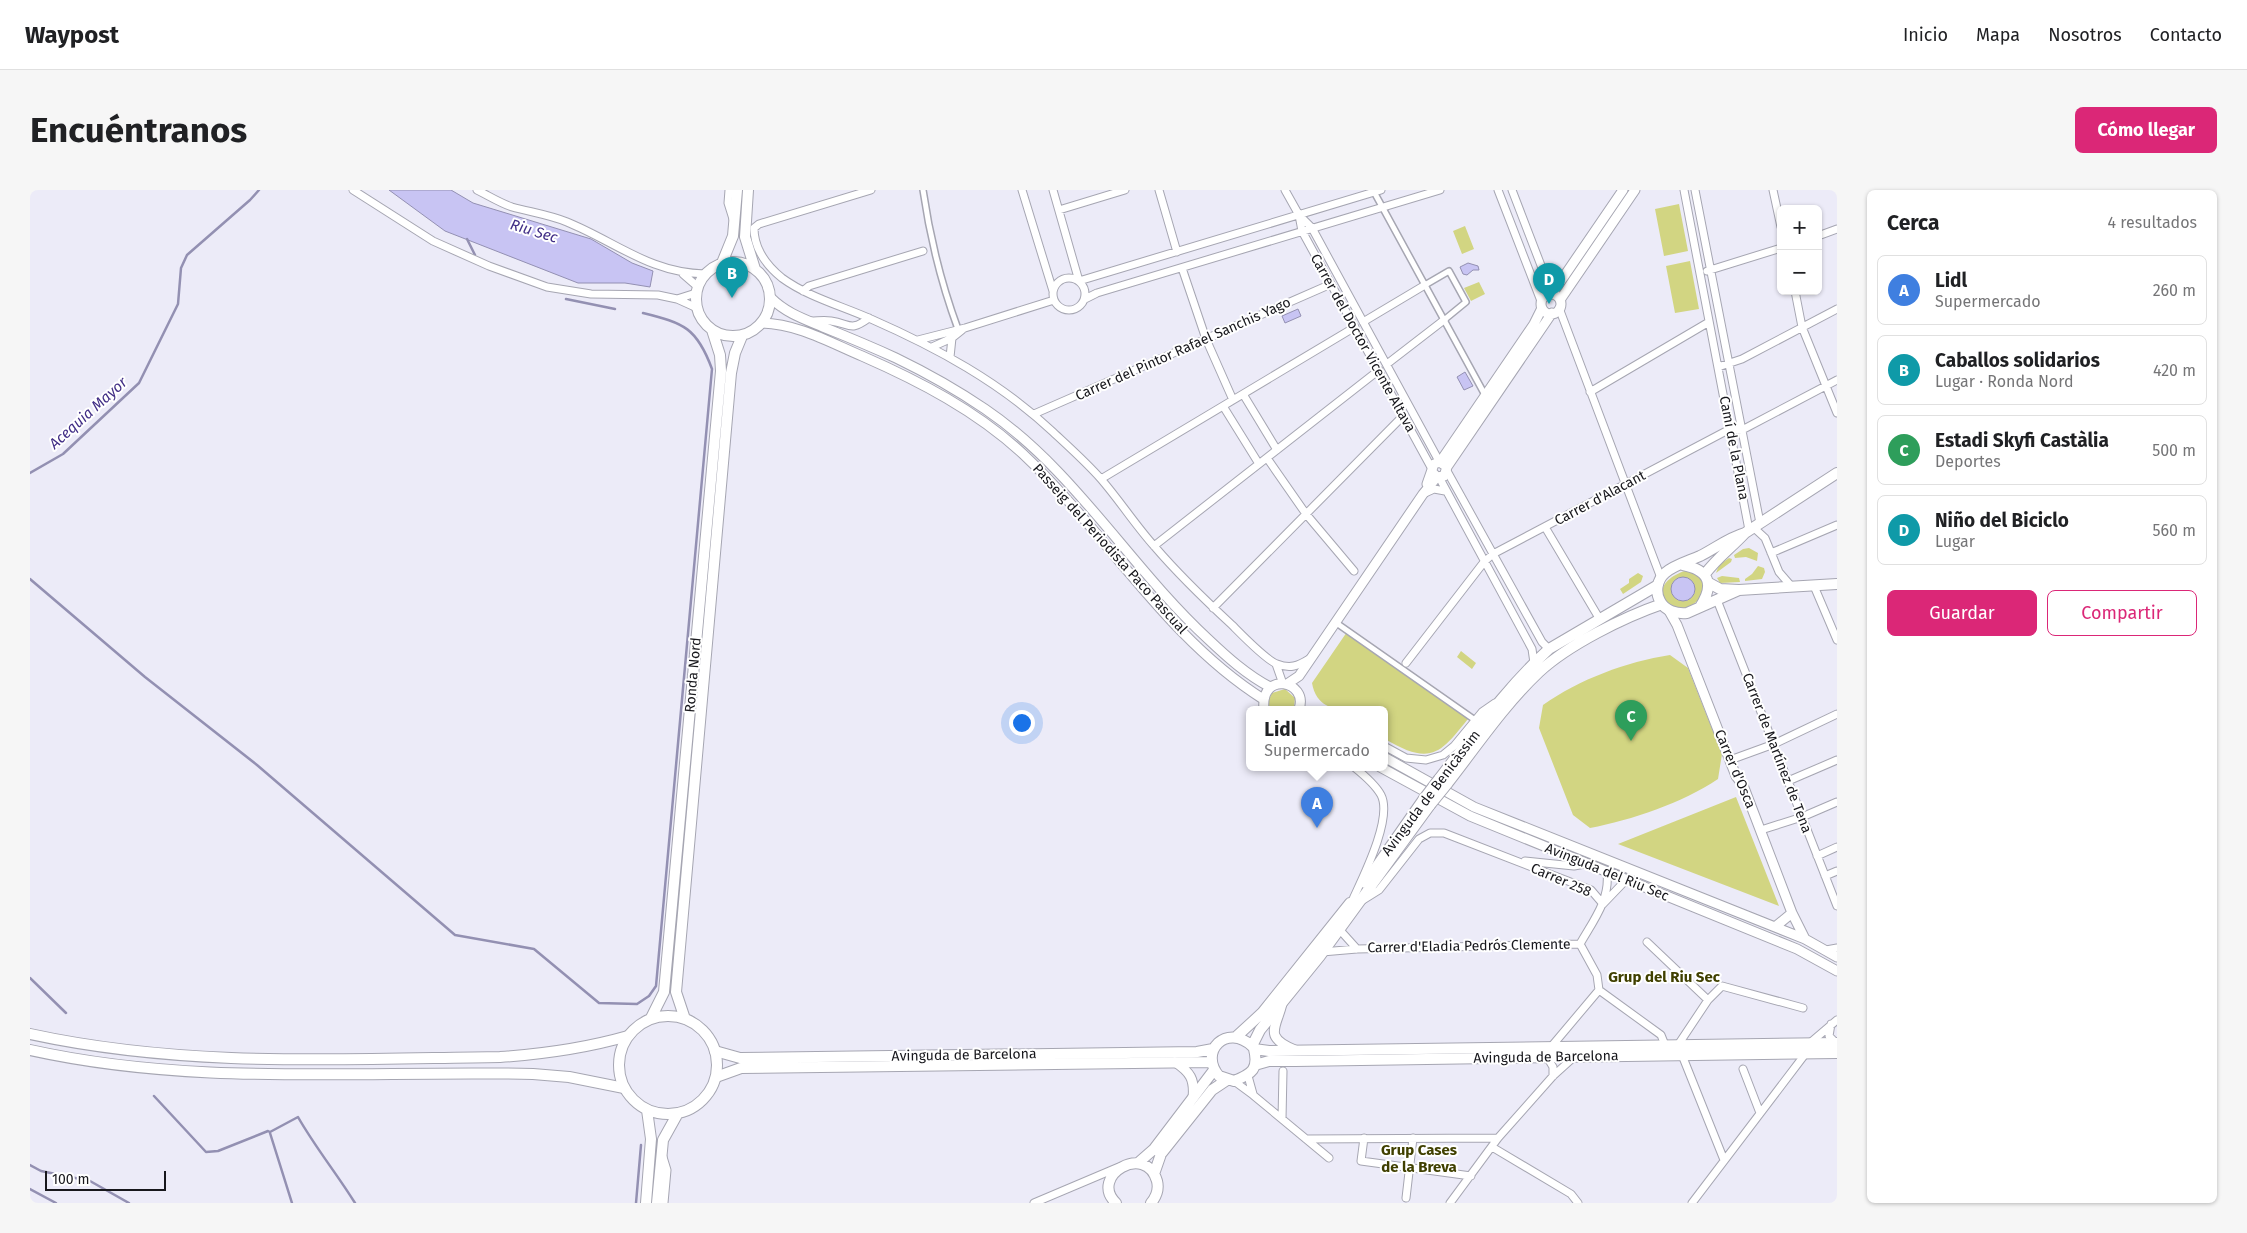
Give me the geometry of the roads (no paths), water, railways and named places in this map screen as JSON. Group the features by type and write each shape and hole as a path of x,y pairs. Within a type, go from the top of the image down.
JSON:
{"main road":[{"path":"722,263 733,236 737,190"},
{"path":"748,190 745,237 756,270"},
{"path":"738,262 756,270 766,280 771,298 769,312 762,323 742,336 726,336 712,330 702,320 697,308 697,290 705,274 722,263 738,262"},
{"name":"Ronda Nord","path":"651,1018 664,992 721,371 720,355 712,330"},
{"name":"Ronda Nord","path":"685,1019 676,992 731,372 735,353 742,336"},
{"path":"1700,607 1707,596 1707,579 1716,559 1752,528 1837,472"},
{"path":"1739,590 1687,613 1678,614 1665,606 1658,595 1661,579 1729,538 1752,528"},
{"path":"1683,565 1696,567 1720,589 1739,590 1837,584"},
{"name":"Avinguda de Benicàssim","path":"1253,1047 1260,1030 1339,929 1427,802 1504,697 1549,649 1661,579"},
{"name":"Avinguda de Benicàssim","path":"1443,781 1510,703 1539,672 1554,660 1604,629 1638,612 1665,606"},
{"name":"Avinguda de Benicàssim","path":"1237,1036 1262,1013 1356,902"},
{"path":"666,1016 685,1019 696,1024 708,1036 715,1051 716,1077 710,1092 697,1105 678,1113 662,1114 646,1110 635,1102 624,1088 619,1071 620,1054 628,1036 639,1025 651,1018 666,1016"},
{"path":"30,1034 71,1043 139,1053 271,1060 519,1056 592,1046 628,1036"},
{"path":"1138,1163 1154,1149 1193,1098 1212,1066 1213,1048 1224,1038 1237,1036 1245,1039 1253,1047 1255,1065 1248,1076 1230,1081 1212,1090 1161,1154 1154,1174"},
{"name":"Avinguda de Barcelona","path":"1255,1065 1286,1061 1574,1057 1680,1050 1808,1048 1835,1044"},
{"name":"Avinguda de Barcelona","path":"1253,1047 1295,1050 1665,1045 1680,1050"},
{"name":"Avinguda de Barcelona","path":"715,1051 740,1058 1197,1052 1213,1048"},
{"path":"30,1050 136,1068 206,1074 533,1074 569,1078 624,1088"},
{"name":"Avinguda de Barcelona","path":"716,1077 740,1068 1175,1062 1212,1066"},
{"path":"1212,1066 1230,1081"},
{"path":"646,1110 652,1139 646,1203"},
{"path":"657,1203 663,1140 678,1113"},
{"path":"1114,1202 1110,1191 1110,1182 1115,1172 1126,1164 1138,1163 1147,1167 1154,1174 1157,1182 1157,1192 1151,1203"}],"street":[{"path":"353,190 433,241 489,266 547,287 591,294 639,293 677,299 697,308"},
{"path":"477,190 509,206 573,225 653,265 683,274 705,274"},
{"path":"729,190 728,203 734,223"},
{"path":"747,201 754,190"},
{"path":"870,190 759,224 754,228 754,238 763,258 783,278 803,291 918,340 950,357 1003,390 1034,414 1100,479 1154,546 1214,608 1276,664 1290,668 1298,666 1311,658"},
{"path":"923,190 933,248 945,293 961,329"},
{"path":"1022,190 1053,291 1054,300 1060,308 1070,310 1079,307 1085,299 1440,190"},
{"path":"1052,190 1079,281 1085,289 1085,299"},
{"path":"1059,210 1125,190"},
{"path":"1159,190 1177,252"},
{"name":"Carrer del Doctor Vicente Altava","path":"1285,190 1299,215 1312,228 1537,634 1549,649"},
{"path":"1498,190 1542,305 1546,312 1557,309"},
{"path":"1512,190 1661,579"},
{"path":"1435,474 1444,476 1443,465 1448,450 1534,324 1545,295 1552,294 1622,190"},
{"path":"1443,465 1557,309 1635,190"},
{"name":"Camí de la Plana","path":"1684,190 1730,430 1752,528"},
{"name":"Camí de la Plana","path":"1695,190 1742,430 1752,528"},
{"path":"1773,190 1777,208"},
{"path":"1053,291 1058,282 1068,278 1079,281 1376,191 1381,208 1485,395"},
{"name":"Carrer del Doctor Vicente Altava","path":"1299,215 1302,232 1532,649 1534,663"},
{"path":"1822,235 1837,230"},
{"path":"803,291 809,286 933,248"},
{"path":"1700,274 1777,249"},
{"path":"1182,268 1206,339 1233,400"},
{"path":"1363,322 1449,270 1466,302 1387,364"},
{"path":"677,299 697,290 683,274"},
{"path":"1546,278 1554,279 1564,276"},
{"name":"Carrer del Pintor Rafael Sanchis Yago","path":"1034,414 1331,284"},
{"path":"1795,295 1802,327 1837,413"},
{"name":"Passeig del Periodista Paco Pascual","path":"771,298 791,314 896,358 949,386 987,410 1022,438 1057,470 1082,496 1141,569 1194,626 1226,656 1279,685 1298,692"},
{"path":"918,340 961,329 1054,300"},
{"path":"1718,367 1729,365 1837,309"},
{"name":"Passeig del Periodista Paco Pascual","path":"810,321 831,321 850,328 858,326 869,318"},
{"path":"1590,392 1709,322"},
{"name":"Passeig del Periodista Paco Pascual","path":"762,323 786,325 805,331 891,368 943,396 979,419 1021,452 1047,478 1072,504 1132,577 1185,633 1217,664 1263,699"},
{"path":"1100,479 1355,327"},
{"path":"932,347 952,338 961,329"},
{"path":"932,347 939,335"},
{"path":"950,357 952,338"},
{"path":"1154,546 1378,370"},
{"name":"Carrer d'Alacant","path":"1404,666 1484,562 1493,554 1730,430 1742,430 1837,380"},
{"path":"1243,394 1277,450"},
{"path":"1223,406 1259,464"},
{"path":"1214,608 1403,416"},
{"path":"1433,448 1439,451 1448,450"},
{"path":"1267,458 1306,514 1354,571"},
{"path":"1302,706 1298,692 1299,676 1423,494 1435,474 1434,464 1443,465"},
{"path":"1423,494 1434,489 1446,494 1457,490"},
{"path":"1771,553 1837,525"},
{"path":"1545,527 1599,618"},
{"path":"1752,528 1763,536 1779,572 1792,587"},
{"path":"1814,586 1837,640"},
{"name":"Carrer de Martínez de Tena","path":"1717,600 1837,906"},
{"name":"Carrer d'Osca","path":"1665,606 1677,625 1736,776 1743,785 1792,913 1805,939"},
{"path":"1677,625 1687,613"},
{"path":"1335,622 1404,666 1475,720"},
{"path":"1527,640 1537,634"},
{"path":"1276,664 1279,685"},
{"path":"1264,706 1263,699 1279,685 1299,676"},
{"path":"1388,748 1406,758 1426,760 1443,755 1454,746 1482,712 1504,697"},
{"path":"1730,760 1774,744 1837,714"},
{"name":"Avinguda del Riu Sec","path":"1388,759 1474,807 1805,939 1837,957"},
{"path":"1788,781 1837,760"},
{"path":"1356,902 1375,851 1384,810 1382,797 1375,786 1358,771"},
{"name":"Avinguda del Riu Sec","path":"1387,771 1462,812 1607,873 1797,949 1837,971"},
{"path":"1761,830 1802,818 1837,802"},
{"name":"Avinguda de Benicàssim","path":"1356,902 1379,890 1418,839 1430,833"},
{"name":"Carrer 258","path":"1430,833 1444,833 1591,890 1603,904"},
{"path":"1818,856 1837,848"},
{"name":"Carrer 258","path":"1514,860 1574,866 1585,864"},
{"path":"1825,876 1837,871"},
{"name":"Carrer d'Eladia Pedrós Clemente","path":"1603,904 1608,884 1607,873"},
{"name":"Carrer d'Eladia Pedrós Clemente","path":"1580,944 1603,904 1626,880"},
{"path":"1775,927 1792,913"},
{"name":"Carrer d'Eladia Pedrós Clemente","path":"1339,929 1357,949"},
{"path":"1647,942 1708,1000"},
{"name":"Carrer d'Eladia Pedrós Clemente","path":"1322,952 1357,949 1580,944"},
{"name":"Carrer d'Eladia Pedrós Clemente","path":"1580,944 1597,975 1599,990"},
{"path":"1826,950 1837,948"},
{"path":"1724,1160 1680,1050 1708,1000 1722,986 1803,1008"},
{"path":"1551,1047 1599,990 1661,1035 1665,1045"},
{"path":"1282,1004 1274,1024 1275,1035 1283,1045 1295,1050"},
{"path":"1692,1203 1808,1048 1819,1034 1834,1022"},
{"path":"1834,1022 1835,1044"},
{"path":"1819,1034 1835,1044"},
{"path":"1547,1057 1553,1067 1552,1076"},
{"path":"1450,1203 1498,1138 1552,1076 1574,1057"},
{"path":"1175,1062 1192,1075 1194,1085 1193,1098"},
{"path":"1743,1069 1760,1113"},
{"path":"1282,1072 1282,1119"},
{"path":"1248,1076 1253,1095"},
{"path":"1230,1081 1253,1095 1329,1158"},
{"path":"1364,1138 1361,1160 1471,1176"},
{"path":"1406,1198 1413,1138"},
{"path":"1306,1139 1498,1138"},
{"path":"1492,1147 1571,1194 1578,1203"},
{"path":"661,1154 667,1170 664,1203"},
{"path":"1034,1203 1089,1178 1126,1164"},
{"path":"1089,1178 1110,1182"},
{"path":"1157,1192 1161,1203"}],"water":[{"name":"Riu Sec","path":"389,190 451,190 473,203 591,239 632,263 653,271 650,287 625,283 578,283 445,231"},
{"path":"1468,263 1478,266 1479,270 1473,270 1467,275 1463,274 1460,267"},
{"path":"1298,309 1301,316 1285,323 1282,316"},
{"path":"1465,372 1473,386 1464,390 1457,377"},
{"path":"1683,577 1688,578 1694,584 1694,594 1688,600 1683,601 1678,600 1672,594 1671,589 1672,584 1678,578"}],"waterway":[{"name":"Acequia Mayor","path":"30,473 63,454 139,383 178,304 181,268 187,255 259,190"},
{"path":"467,239 475,255"},
{"path":"566,299 615,309"},
{"path":"30,579 145,677 257,765 455,935 534,949 599,1003 637,1004 649,996 656,986 712,369 701,344 687,329 669,320 643,313"},
{"path":"30,978 66,1013"},
{"path":"154,1096 206,1152 218,1151 268,1131 270,1132 298,1117 355,1203"},
{"path":"270,1133 292,1203"},
{"path":"636,1203 641,1145"},
{"path":"30,1165 41,1171 90,1181 129,1203"},
{"path":"30,1189 56,1203"}],"place":[{"name":"Caballos solidarios","path":"732,298"},
{"name":"Niño del Biciclo","path":"1549,304"},
{"name":"Estadi Skyfi Castàlia","path":"1631,741"},
{"name":"Lidl","path":"1317,828"}],"district":[{"name":"Grup del Riu Sec","path":"1664,977"},
{"name":"Grup Cases de la Breva","path":"1419,1158"}]}
